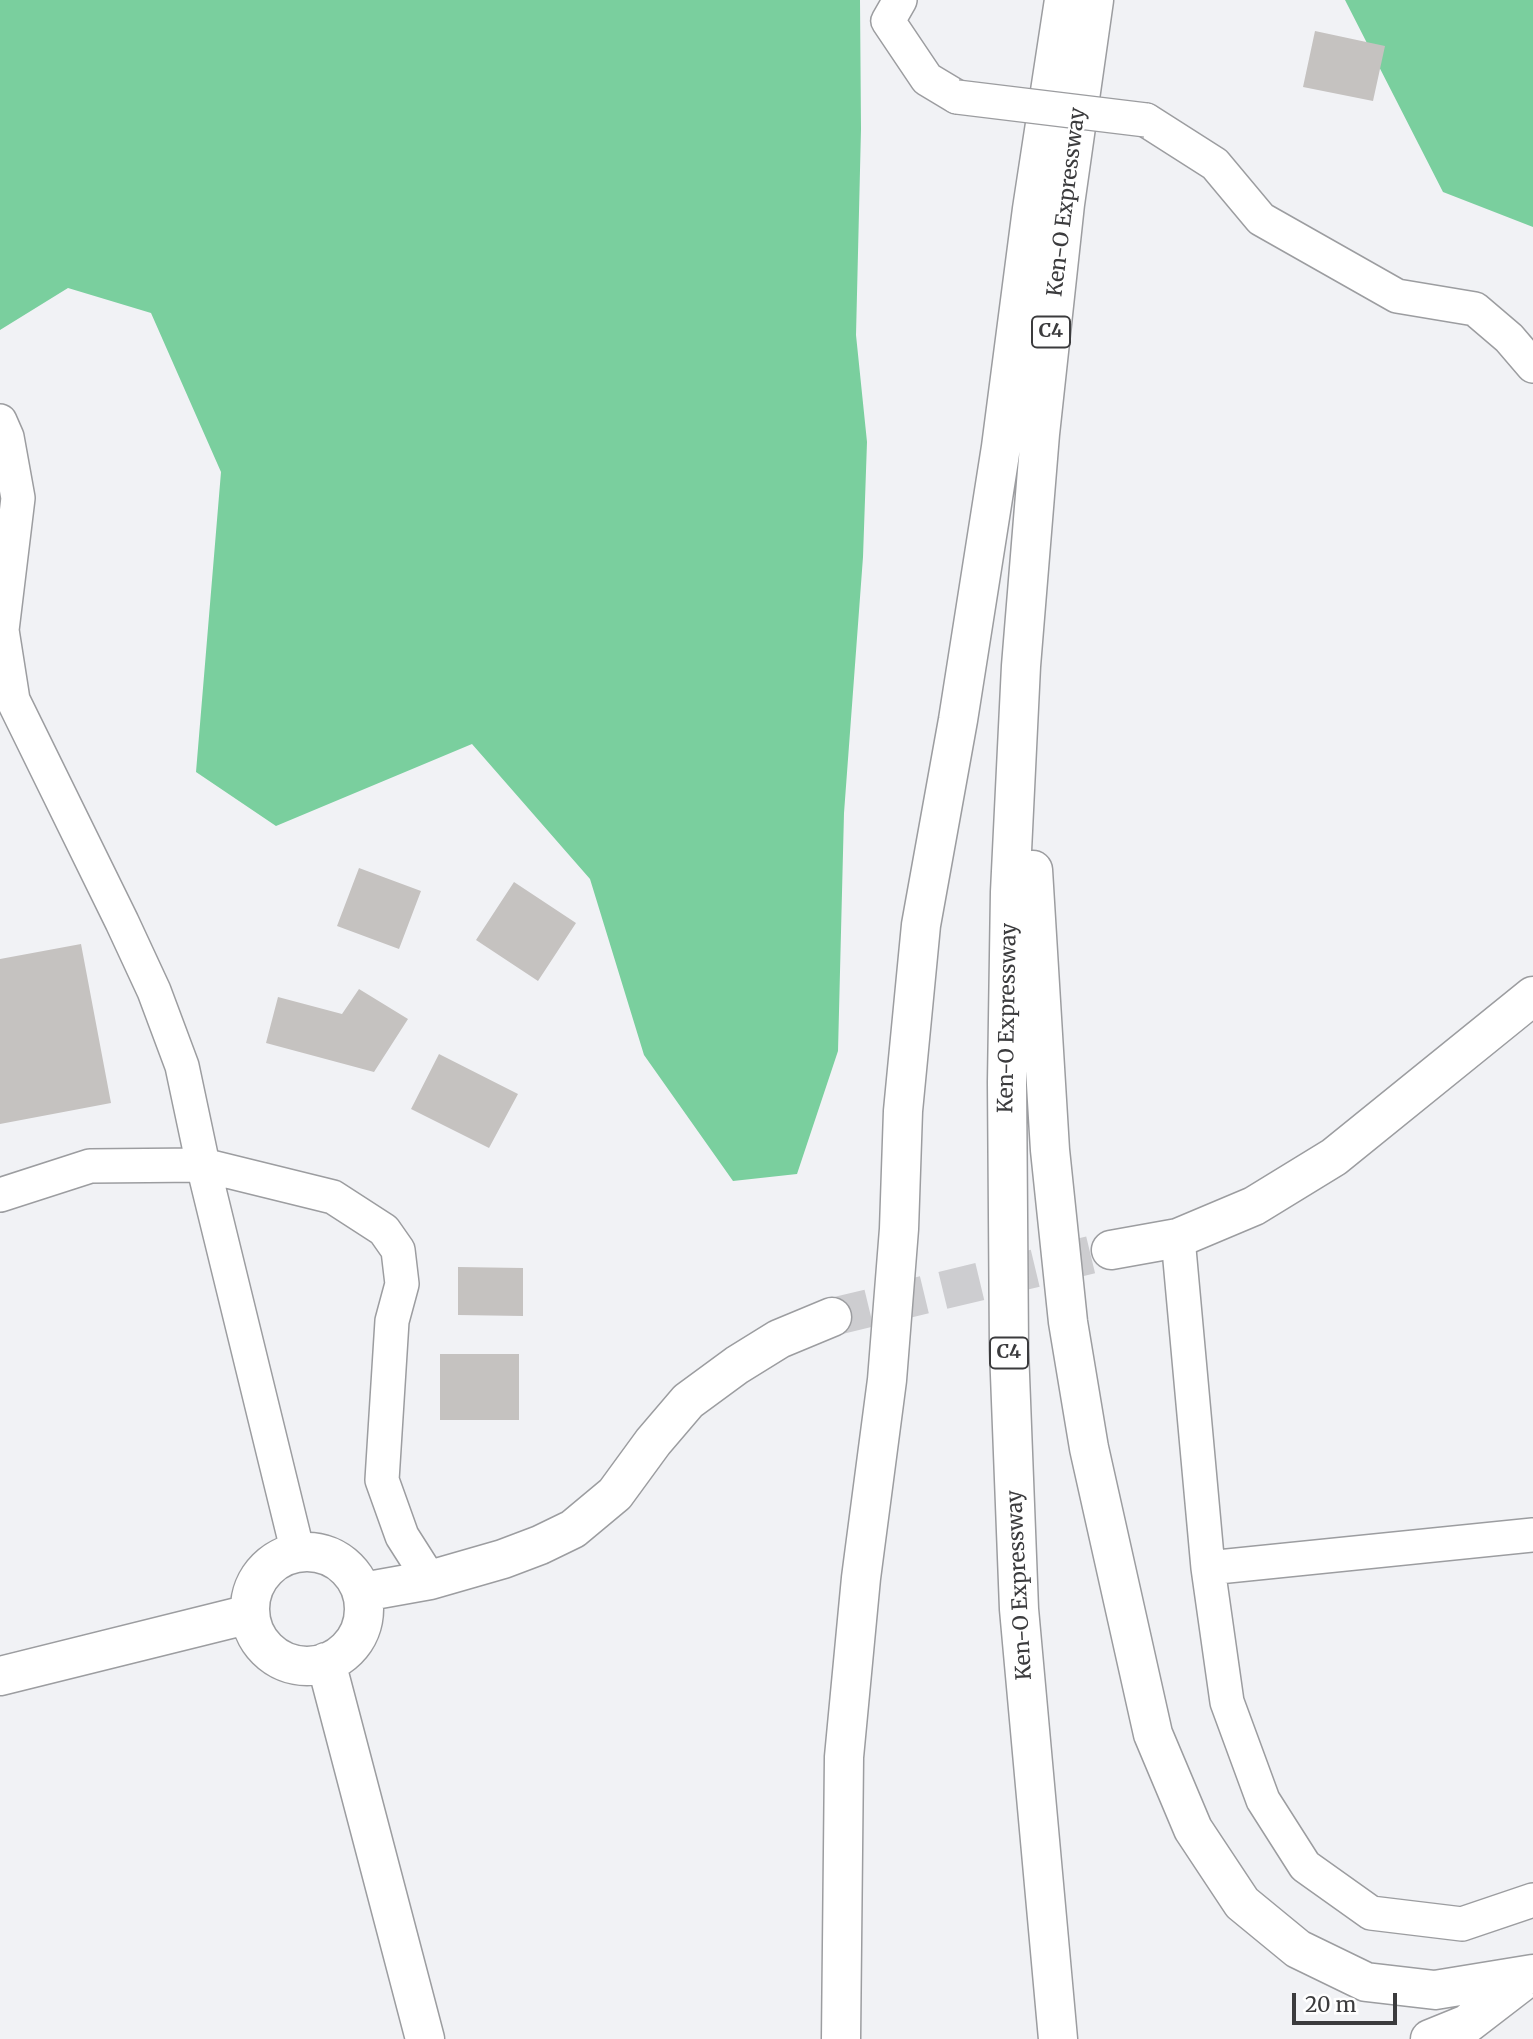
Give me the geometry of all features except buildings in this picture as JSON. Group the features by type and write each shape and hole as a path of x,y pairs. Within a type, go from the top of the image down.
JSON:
{"main road":[{"path":"841,2039 844,1757 862,1578 887,1380 903,1111 921,926 958,720 999,460 1063,0"},
{"name":"Ken-O Expressway","path":"1058,2039 1019,1609 1009,1349 1007,1082 1010,906 1021,666 1040,434 1065,204 1094,0"},
{"path":"1021,666 1050,1150 1068,1322 1089,1448 1153,1734 1193,1829 1242,1903 1298,1949 1366,1982 1435,1990 1532,1975"},
{"path":"1111,1250 1178,1238 1254,1206 1334,1157 1533,996"},
{"path":"363,1592 430,1580 503,1559 573,1529 615,1494 688,1401 737,1365 779,1339 832,1317"},
{"path":"298,1553 323,1553 340,1561 354,1574 363,1592 365,1612 361,1630 351,1647 335,1659 317,1666 297,1665 279,1659 264,1647 254,1631 250,1614 251,1595 258,1578 271,1564 287,1555 298,1553"},
{"path":"0,1676 250,1614"},
{"path":"326,1662 425,2039"},
{"path":"1430,2039 1467,2024 1532,1975"}],"street":[{"path":"900,0 888,21 927,79 957,97 1146,120 1215,163 1261,219 1397,296 1475,310 1509,338 1533,366"},
{"path":"0,421 7,437 18,498 6,566 2,630 13,700 154,991 182,1066 203,1165 298,1553"},
{"path":"0,1195 90,1166 203,1165 333,1197 384,1230 398,1250 402,1284 392,1321 382,1480 402,1536 430,1580"},
{"path":"1178,1238 1208,1568 1227,1702 1263,1800 1305,1866 1371,1913 1462,1924 1533,1900"},
{"path":"1208,1568 1533,1535"}],"green space":[{"path":"0,0 860,0 861,129 856,335 867,442 863,557 844,813 838,1051 797,1174 733,1181 644,1055 590,879 472,744 276,826 196,772 221,472 151,313 68,288 0,330"},
{"path":"1345,0 1533,0 1533,227 1443,192"}],"tunnel":[{"path":"832,1317 1111,1250"}]}
